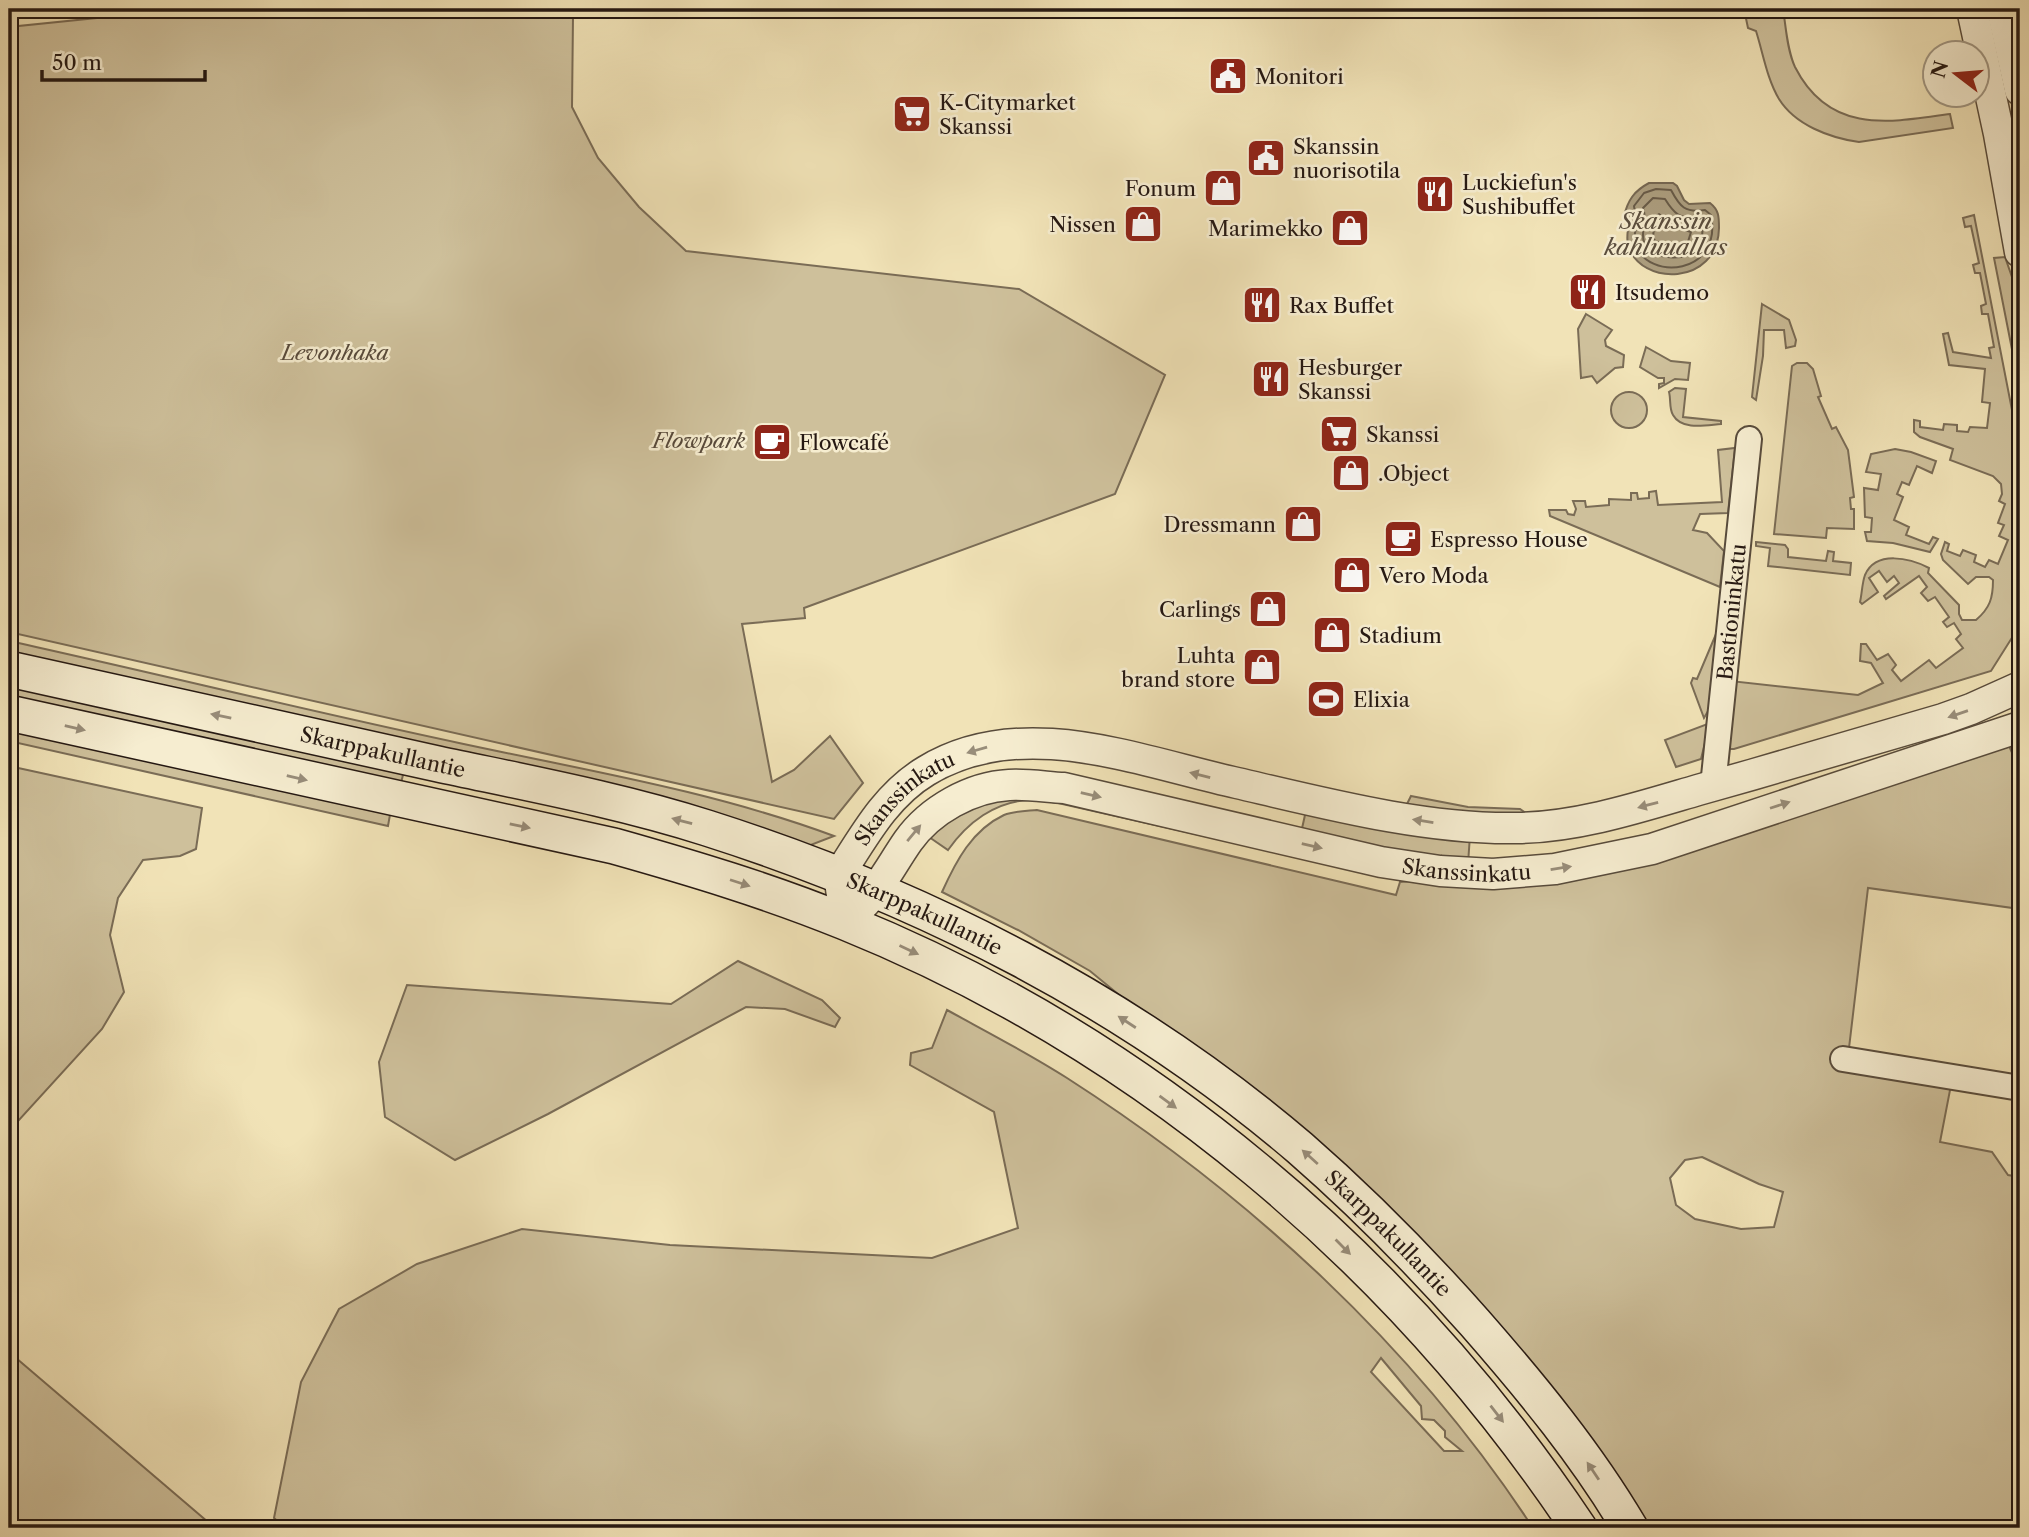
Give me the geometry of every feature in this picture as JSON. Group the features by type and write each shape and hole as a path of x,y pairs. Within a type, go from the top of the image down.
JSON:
{"main road":[{"name":"Skarppakullantie","path":"9,669 630,807 704,827 878,891 937,917 1020,960 1119,1016 1184,1060 1297,1146 1374,1215 1503,1355 1586,1461 1630,1528"},
{"name":"Skarppakullantie","path":"9,713 614,846 761,890 846,922 954,972 1052,1025 1162,1097 1270,1180 1340,1243 1473,1384 1547,1480 1579,1528"}],"street":[{"path":"1972,9 1979,38"},
{"path":"2001,9 2017,59 2020,90"},
{"path":"1990,51 2017,59"},
{"path":"1990,86 2017,59"},
{"path":"1990,92 2020,253"},
{"name":"Bastioninkatu","path":"1713,786 1749,439"},
{"name":"Skanssinkatu","path":"839,875 884,807 912,781 945,761 973,750 1003,744 1058,744 1084,748 1293,796 1408,819 1469,827 1521,828 1553,825 1641,807 1943,719 2020,687"},
{"name":"Skanssinkatu","path":"846,922 878,891 899,854 919,827 948,804 990,787 1023,785 1063,788 1409,867 1480,873 1523,872 1594,863 1652,849 2020,727"},
{"path":"839,875 846,922"},
{"path":"1843,1059 2020,1087"}],"green space":[{"name":"Levonhaka","path":"185,9 577,9 573,17 572,107 598,158 639,207 686,251 1019,289 1165,375 1115,494 804,608 805,618 742,624 772,782 794,770 830,736 863,783 834,819 9,632 9,27"},
{"path":"1744,9 1783,9 1788,46 1795,67 1809,89 1825,104 1843,114 1883,121 1950,114 1953,128 1859,142 1814,129 1794,116 1779,99 1768,74 1756,31 1748,28"},
{"path":"1974,215 2020,451 2020,625 1991,671 1728,749 1731,681 1858,695 1883,683 1871,663 1860,661 1861,644 1866,644 1877,660 1888,654 1896,665 1892,670 1901,681 1929,660 1936,668 1963,648 1956,639 1961,634 1954,623 1947,627 1943,622 1949,617 1935,597 1928,601 1921,593 1927,587 1919,576 1886,599 1884,596 1899,583 1894,576 1887,582 1879,571 1869,578 1878,592 1862,604 1860,602 1865,575 1877,562 1903,559 1929,568 1928,573 1959,605 1962,620 1976,620 1990,602 1993,580 1989,577 1976,577 1968,584 1943,560 1941,554 1945,542 1949,544 1947,551 1960,556 1963,550 1976,555 1974,562 1985,567 1989,560 1998,564 2008,540 1999,536 2004,525 1998,523 2005,504 1999,501 2002,494 2001,484 1993,476 1950,460 1953,449 1920,437 1914,432 1914,420 1920,421 1920,427 1943,430 1944,424 1957,425 1957,431 1968,432 1970,427 1987,428 1990,403 1982,402 1985,369 1949,365 1943,334 1948,333 1953,352 1991,358 1989,348 1994,347 1988,314 1982,314 1981,306 1986,304 1980,273 1975,273 1973,265 1979,263 1971,226 1965,227 1963,218"},
{"path":"2005,257 2020,300 2020,390 1994,258"},
{"path":"1762,304 1789,320 1796,340 1795,346 1786,348 1784,330 1764,330 1756,400 1752,397"},
{"path":"1586,314 1612,330 1605,340 1606,346 1624,355 1623,367 1615,368 1597,383 1592,376 1581,378 1578,329"},
{"path":"1646,347 1671,361 1690,363 1688,380 1675,379 1659,388 1659,384 1664,383 1664,378 1658,378 1640,367"},
{"path":"1807,363 1813,369 1821,396 1818,397 1832,429 1836,427 1848,450 1854,497 1850,498 1851,509 1854,509 1854,529 1827,528 1826,538 1774,534 1792,366"},
{"path":"1675,388 1686,389 1683,417 1721,421 1721,424 1695,426 1677,420 1671,410 1669,392"},
{"path":"1629,392 1641,398 1647,410 1641,422 1629,428 1617,422 1611,410 1617,398"},
{"path":"1735,448 1728,513 1700,514 1693,530 1707,533 1724,551 1720,587 1550,516 1549,510 1566,510 1568,514 1574,515 1576,509 1573,501 1585,501 1586,507 1609,505 1609,499 1631,500 1631,493 1637,493 1638,499 1649,498 1649,492 1656,491 1658,505 1722,502 1718,450"},
{"path":"1895,449 1936,461 1932,473 1917,466 1909,485 1902,482 1897,494 1903,497 1894,520 1909,527 1906,535 1929,544 1933,537 1938,539 1930,552 1893,543 1867,541 1865,532 1871,532 1872,518 1865,517 1864,488 1878,490 1881,474 1866,472 1871,454"},
{"path":"1756,542 1785,545 1788,557 1826,561 1828,551 1834,552 1833,561 1851,563 1850,575 1768,566 1770,548 1756,546"},
{"path":"1719,627 1711,706 1704,718 1691,683 1693,678 1697,679"},
{"path":"9,641 402,731 695,794 742,806 834,836 803,848 9,657"},
{"path":"9,680 388,766 403,775 400,787 9,700"},
{"path":"9,723 391,809 388,826 9,741"},
{"path":"1710,723 1701,759 1676,767 1665,740"},
{"path":"2006,739 2013,755 2020,762 2020,909 1868,888 1849,1048 1951,1085 1940,1142 1992,1152 2008,1175 2020,1177 2020,1528 1643,1528 1518,1350 1146,1017 1090,971 1018,930 942,892 959,858 983,829 1004,815 1037,810 1396,895 1400,882 1454,878 1523,879","holes":["1702,1157 1759,1184 1783,1192 1774,1227 1741,1229 1695,1219 1676,1205 1670,1178 1685,1160"]},
{"path":"9,766 202,808 196,849 180,856 143,860 118,898 110,935 124,992 102,1029 9,1131"},
{"path":"1032,791 1245,835 1244,845 1058,803 1033,800 1005,804 983,815 964,831 948,850 929,837 963,808"},
{"path":"1411,796 1468,807 1520,809 1530,816 1404,810"},
{"path":"1307,806 1470,835 1468,864 1301,833"},
{"path":"738,961 822,1000 840,1018 835,1027 785,1009 746,1007 548,1114 455,1160 385,1117 379,1062 407,985 671,1004"},
{"path":"947,1010 1067,1078 1200,1172 1324,1279 1381,1336 1436,1397 1533,1528 285,1528 274,1518 301,1382 339,1309 417,1264 522,1229 670,1245 932,1258 1018,1228 994,1112 910,1065 911,1053 932,1048","holes":["1381,1358 1421,1406 1422,1419 1434,1420 1445,1431 1445,1437 1462,1451 1444,1451 1371,1372"]},
{"path":"9,1352 215,1528 9,1528"}],"water":[{"name":"Skanssin kahluuallas","path":"1649,183 1673,183 1689,204 1710,203 1717,211 1719,228 1715,247 1706,261 1693,270 1678,274 1662,273 1647,268 1635,259 1628,245 1630,218 1624,216 1639,189"}],"place":[{"name":"Monitori","path":"1228,76"},
{"name":"K-Citymarket Skanssi","path":"912,114"},
{"name":"Skanssin nuorisotila","path":"1266,158"},
{"name":"Fonum","path":"1223,188"},
{"name":"Luckiefun's Sushibuffet","path":"1435,194"},
{"name":"Nissen","path":"1143,224"},
{"name":"Marimekko","path":"1350,228"},
{"name":"Itsudemo","path":"1588,292"},
{"name":"Rax Buffet","path":"1262,305"},
{"name":"Hesburger Skanssi","path":"1271,379"},
{"name":"Skanssi","path":"1339,434"},
{"name":"Flowcafé","path":"772,442"},
{"name":".Object","path":"1351,473"},
{"name":"Dressmann","path":"1303,524"},
{"name":"Espresso House","path":"1403,539"},
{"name":"Vero Moda","path":"1352,575"},
{"name":"Carlings","path":"1268,609"},
{"name":"Stadium","path":"1332,635"},
{"name":"Luhta brand store","path":"1262,667"},
{"name":"Elixia","path":"1326,699"}],"park label":[{"name":"Flowpark","path":"699,440"}]}
